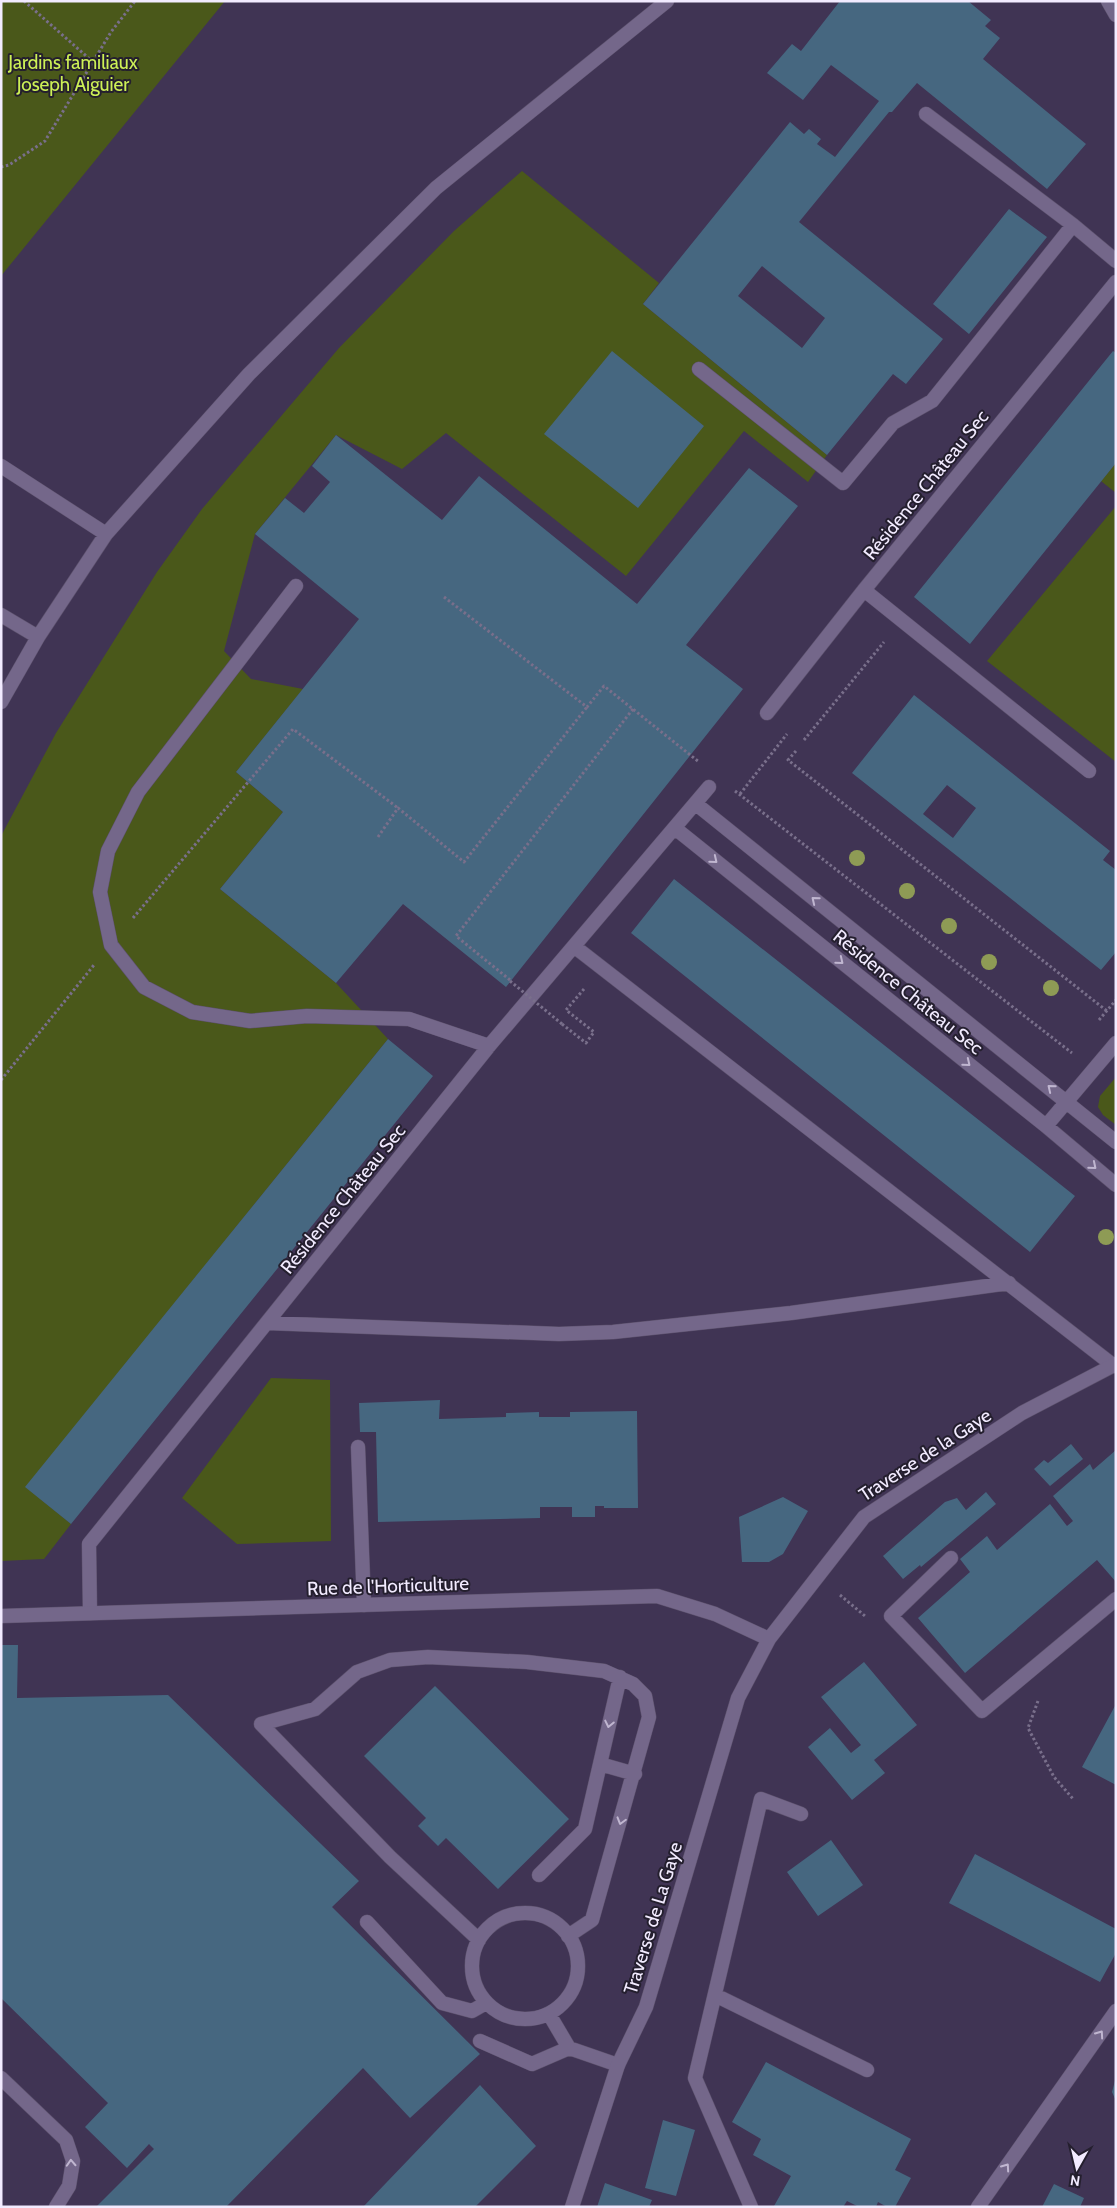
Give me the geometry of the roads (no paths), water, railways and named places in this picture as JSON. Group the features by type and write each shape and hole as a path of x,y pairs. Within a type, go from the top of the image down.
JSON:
{"street":[{"path":"1,702 38,637 106,534 249,374 436,188 667,1"},
{"path":"1108,1 1116,15"},
{"path":"926,114 1116,262"},
{"path":"699,369 843,483 893,423 932,402 1072,226"},
{"name":"Résidence Château Sec","path":"767,713 864,590 1116,282"},
{"path":"1,466 106,534"},
{"path":"296,586 138,792 108,851 100,892 111,945 144,987 192,1012 250,1021 307,1016 409,1019 489,1046"},
{"path":"864,590 1089,771"},
{"path":"1,615 38,637"},
{"name":"Résidence Château Sec","path":"90,1613 89,1544 489,1046 676,829 709,787"},
{"name":"Résidence Château Sec","path":"696,804 1116,1142"},
{"name":"Résidence Château Sec","path":"676,829 1046,1126 1116,1185"},
{"path":"575,947 1115,1365"},
{"path":"1046,1126 1116,1043"},
{"path":"267,1324 540,1333 613,1332 791,1313 1009,1283"},
{"name":"Traverse de la Gaye","path":"769,1638 864,1516 1022,1413 1115,1365"},
{"path":"358,1447 364,1605"},
{"path":"951,1558 891,1616 982,1711 1116,1599"},
{"name":"Rue de l'Horticulture","path":"1,1616 657,1596 715,1614 769,1638"},
{"name":"Traverse de La Gaye","path":"572,2207 618,2065 646,2007 738,1698 769,1638"},
{"path":"479,1940 390,1857 261,1724 315,1710 357,1672 390,1660 448,1658 527,1662 604,1671 633,1684 645,1696 649,1717 635,1774 592,1920 568,1936"},
{"path":"539,1875 585,1829 620,1677"},
{"path":"600,1764 635,1774"},
{"path":"751,2207 695,2078 761,1799 801,1814"},
{"path":"520,1914 538,1916 555,1923 568,1936 576,1952 578,1970 573,1988 568,1996 563,2003 549,2014 532,2019 516,2019 500,2013 486,2002 477,1989 472,1973 473,1956 479,1940 490,1927 504,1918 520,1914"},
{"path":"367,1922 442,2003 472,2011 486,2002"},
{"path":"715,1995 867,2070"},
{"path":"978,2207 1116,2012"},
{"path":"549,2014 569,2048 618,2065"},
{"path":"480,2041 532,2064 569,2048"},
{"path":"1,2078 66,2140 73,2161 71,2178 69,2186 56,2207"}],"park label":[{"name":"Jardins familiaux Joseph Aiguier","path":"73,73"}]}
